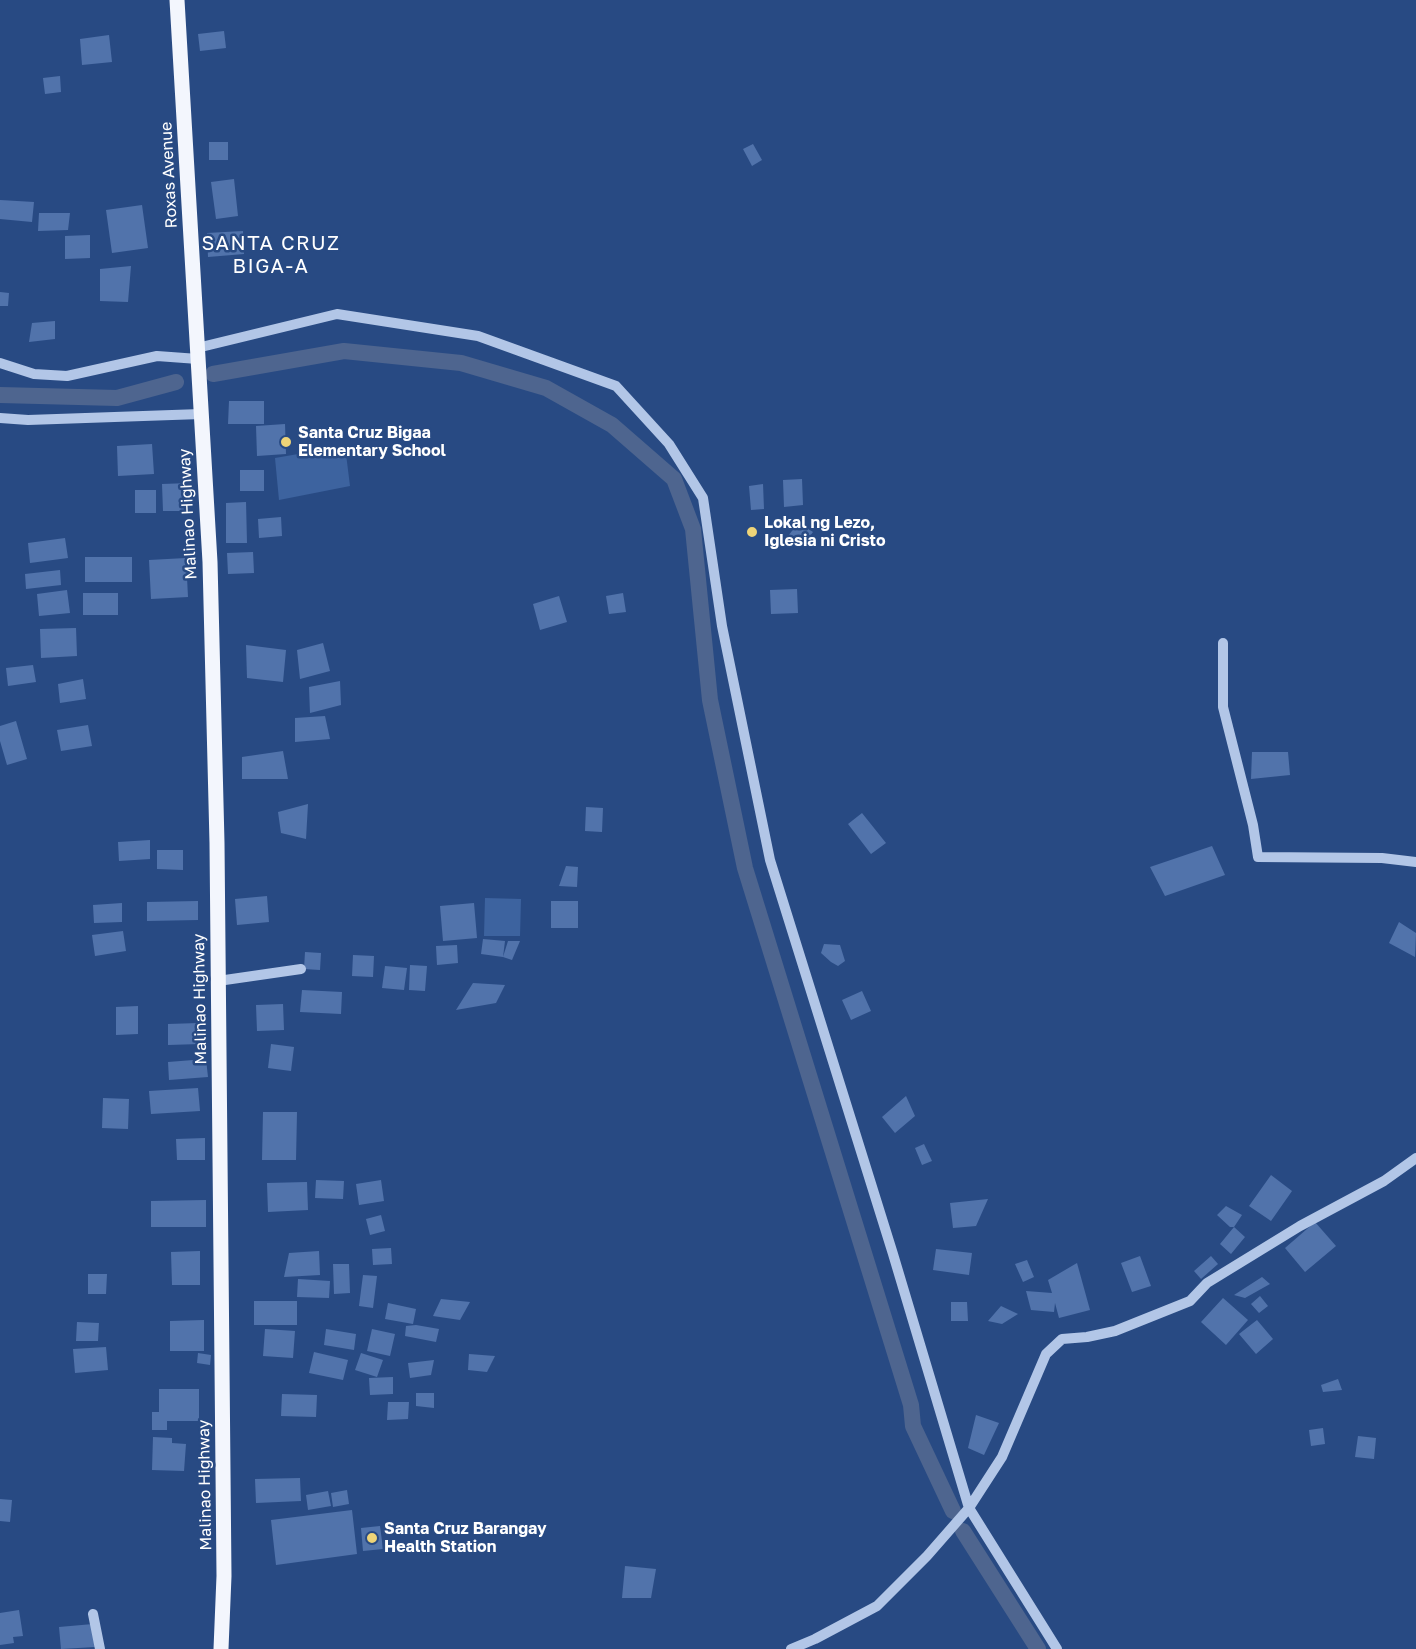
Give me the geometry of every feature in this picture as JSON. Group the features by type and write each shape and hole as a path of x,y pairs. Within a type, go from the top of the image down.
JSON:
{"main road":[{"name":"Roxas Avenue","path":"177,0 197,353"},
{"name":"Malinao Highway","path":"197,353 210,562 218,981 224,1576 222,1649"}],"street":[{"path":"0,363 34,374 66,376 157,356 197,353 337,314 478,336 616,386 669,444 704,498 722,626 770,860 897,1265 969,1508 1058,1649"},
{"path":"0,418 28,420 201,414"},
{"path":"1223,643 1223,707 1253,825 1258,857 1382,858 1416,862"},
{"path":"218,981 301,969"},
{"path":"791,1649 877,1606 927,1556 969,1508 1002,1457 1046,1354 1062,1339 1115,1331 1190,1301 1207,1283 1300,1226 1384,1181 1416,1158"},
{"path":"93,1614 100,1649"}],"shaded area":[{"path":"345,446 350,486 279,500 275,458"},
{"path":"485,898 521,899 520,936 484,936"}],"building":[{"path":"224,31 226,48 200,51 198,34"},
{"path":"109,35 112,62 82,65 80,39"},
{"path":"60,76 61,92 45,94 43,78"},
{"path":"209,142 228,142 228,160 209,160"},
{"path":"753,144 762,160 752,166 743,149"},
{"path":"234,179 238,216 216,219 211,182"},
{"path":"0,200 34,202 32,222 0,219"},
{"path":"142,205 148,248 112,253 106,210"},
{"path":"39,213 70,213 68,230 38,231"},
{"path":"243,231 244,254 208,257 207,233"},
{"path":"90,235 90,258 65,259 65,236"},
{"path":"131,266 128,302 100,301 100,269"},
{"path":"0,292 9,293 8,306 0,306"},
{"path":"55,321 55,339 29,342 32,323"},
{"path":"229,401 264,401 264,424 228,424"},
{"path":"285,424 286,454 257,456 256,426"},
{"path":"152,444 154,474 118,476 117,446"},
{"path":"240,470 264,470 264,491 240,491"},
{"path":"802,479 803,505 784,507 783,480"},
{"path":"190,483 190,511 163,511 162,484"},
{"path":"763,484 764,509 751,510 749,486"},
{"path":"135,490 156,490 156,513 135,513"},
{"path":"246,502 247,543 226,543 226,503"},
{"path":"281,517 282,536 259,538 258,519"},
{"path":"799,522 813,532 802,547 788,536"},
{"path":"65,538 68,558 30,563 28,543"},
{"path":"253,552 254,573 228,574 227,553"},
{"path":"85,557 132,557 132,582 85,582"},
{"path":"186,558 188,597 151,599 149,560"},
{"path":"60,570 61,585 26,589 25,574"},
{"path":"797,589 798,613 771,614 770,590"},
{"path":"67,590 70,613 39,616 37,594"},
{"path":"83,593 118,593 118,615 83,615"},
{"path":"623,593 626,612 609,614 606,596"},
{"path":"559,596 567,622 540,630 533,604"},
{"path":"76,628 77,656 41,658 40,629"},
{"path":"323,643 330,671 300,679 297,650"},
{"path":"246,645 286,650 283,682 247,678"},
{"path":"33,665 36,682 8,686 6,668"},
{"path":"83,679 86,699 60,703 58,684"},
{"path":"340,681 341,705 310,713 309,687"},
{"path":"325,716 330,739 295,742 295,718"},
{"path":"16,721 27,759 7,765 0,741 0,726"},
{"path":"88,725 92,746 61,751 57,730"},
{"path":"283,751 288,779 242,779 242,757"},
{"path":"1252,752 1288,752 1290,775 1251,779"},
{"path":"308,804 306,839 281,833 278,812"},
{"path":"586,807 603,808 602,832 585,831"},
{"path":"862,813 886,843 871,854 848,824"},
{"path":"150,840 150,859 119,861 118,842"},
{"path":"1212,846 1225,875 1165,896 1150,867"},
{"path":"157,850 183,850 183,870 157,869"},
{"path":"566,866 578,867 577,887 559,886"},
{"path":"267,896 269,922 237,925 235,899"},
{"path":"198,901 198,920 147,921 147,902"},
{"path":"551,901 578,901 578,928 551,928"},
{"path":"122,903 122,922 94,923 93,905"},
{"path":"474,903 477,938 443,941 440,906"},
{"path":"1399,922 1416,933 1415,957 1389,943"},
{"path":"123,931 126,951 95,956 92,935"},
{"path":"483,939 505,941 503,957 481,954"},
{"path":"508,941 520,941 512,960 503,957"},
{"path":"824,944 840,945 845,961 838,966 831,962 821,953"},
{"path":"457,945 458,963 437,965 436,946"},
{"path":"305,952 321,953 320,970 304,969"},
{"path":"353,955 374,956 373,977 352,976"},
{"path":"410,965 427,966 425,991 409,990"},
{"path":"385,966 407,968 404,990 382,988"},
{"path":"473,983 505,985 496,1003 456,1010"},
{"path":"302,990 342,992 341,1014 300,1012"},
{"path":"862,991 871,1011 851,1020 842,1000"},
{"path":"283,1004 284,1030 257,1031 256,1005"},
{"path":"138,1006 138,1034 116,1035 116,1007"},
{"path":"199,1023 200,1044 168,1045 168,1024"},
{"path":"271,1044 294,1047 291,1071 268,1068"},
{"path":"206,1059 208,1077 169,1080 168,1062"},
{"path":"198,1088 200,1111 151,1114 149,1091"},
{"path":"906,1096 915,1116 895,1133 882,1117"},
{"path":"103,1098 129,1099 128,1129 102,1128"},
{"path":"263,1112 297,1112 296,1160 262,1160"},
{"path":"205,1138 205,1160 177,1160 176,1139"},
{"path":"924,1144 932,1161 922,1165 915,1148"},
{"path":"1271,1175 1292,1191 1271,1221 1249,1206"},
{"path":"316,1180 344,1181 343,1199 315,1198"},
{"path":"381,1180 384,1201 359,1205 356,1184"},
{"path":"307,1182 308,1210 268,1212 267,1183"},
{"path":"988,1199 976,1226 953,1228 950,1203"},
{"path":"206,1200 206,1227 151,1227 151,1201"},
{"path":"1226,1206 1242,1215 1234,1227 1230,1227 1217,1215"},
{"path":"381,1215 385,1231 370,1235 366,1219"},
{"path":"1315,1222 1336,1246 1305,1272 1285,1248"},
{"path":"1234,1227 1245,1237 1231,1254 1220,1244"},
{"path":"391,1248 392,1264 373,1265 372,1249"},
{"path":"936,1249 972,1253 969,1275 933,1270"},
{"path":"200,1251 200,1285 172,1285 171,1252"},
{"path":"319,1251 320,1275 284,1277 289,1253"},
{"path":"1140,1256 1151,1286 1132,1292 1121,1263"},
{"path":"1211,1256 1218,1264 1201,1279 1194,1271"},
{"path":"1027,1260 1034,1277 1023,1282 1015,1264"},
{"path":"1077,1263 1090,1310 1059,1318 1055,1303 1054,1312 1031,1310 1026,1291 1052,1293 1048,1280"},
{"path":"333,1264 349,1264 350,1293 334,1294"},
{"path":"88,1274 107,1274 106,1294 88,1294"},
{"path":"363,1275 377,1276 373,1308 359,1306"},
{"path":"1262,1277 1270,1284 1245,1298 1234,1295"},
{"path":"298,1279 330,1281 329,1298 297,1297"},
{"path":"1260,1296 1268,1306 1259,1313 1251,1304"},
{"path":"1223,1298 1248,1320 1226,1345 1201,1322"},
{"path":"441,1299 470,1302 460,1320 433,1316"},
{"path":"254,1301 297,1301 297,1325 254,1325"},
{"path":"951,1302 967,1302 968,1321 951,1321"},
{"path":"388,1303 416,1309 413,1324 385,1319"},
{"path":"1001,1306 1018,1314 1002,1324 988,1321"},
{"path":"204,1320 204,1351 170,1351 170,1321"},
{"path":"1257,1320 1273,1339 1256,1354 1239,1334"},
{"path":"77,1322 99,1323 98,1341 76,1341"},
{"path":"416,1325 439,1329 436,1342 405,1336 406,1326"},
{"path":"265,1329 295,1331 293,1358 263,1356"},
{"path":"326,1329 356,1334 354,1350 324,1345"},
{"path":"372,1329 395,1334 390,1356 367,1351"},
{"path":"106,1347 108,1370 75,1373 73,1349"},
{"path":"314,1352 348,1360 343,1380 309,1373"},
{"path":"198,1353 211,1355 210,1365 197,1363"},
{"path":"361,1353 383,1360 377,1377 355,1370"},
{"path":"469,1354 495,1356 487,1372 468,1370"},
{"path":"434,1360 431,1375 410,1378 408,1363"},
{"path":"393,1377 393,1394 370,1395 369,1378"},
{"path":"1338,1379 1342,1390 1323,1392 1321,1385"},
{"path":"159,1389 199,1389 199,1421 167,1421 167,1430 152,1430 152,1412 159,1412"},
{"path":"416,1393 434,1393 434,1408 416,1406"},
{"path":"282,1394 317,1395 316,1417 281,1416"},
{"path":"388,1402 409,1402 408,1419 387,1420"},
{"path":"976,1415 999,1423 984,1455 968,1448"},
{"path":"1323,1428 1325,1444 1311,1446 1309,1430"},
{"path":"1358,1436 1376,1438 1374,1459 1355,1457"},
{"path":"153,1437 172,1438 172,1443 186,1444 184,1471 152,1470"},
{"path":"300,1478 301,1501 256,1503 255,1479"},
{"path":"347,1490 349,1504 333,1507 331,1493"},
{"path":"328,1491 331,1506 308,1510 306,1495"},
{"path":"0,1499 12,1500 10,1522 0,1521"},
{"path":"352,1510 357,1554 276,1565 271,1520"},
{"name":"Santa Cruz Barangay Health Station","path":"380,1526 383,1549 363,1551 361,1528"},
{"path":"625,1566 656,1569 651,1598 622,1598"},
{"path":"19,1610 23,1636 13,1637 14,1643 0,1645 0,1613"},
{"path":"93,1624 95,1647 61,1649 59,1627"}],"waterway":[{"path":"213,374 344,351 461,363 546,388 612,425 674,479 693,529 710,700 745,868 911,1405 913,1426 953,1511"},
{"path":"0,395 117,398 176,382"},
{"path":"963,1531 1038,1649"}],"place":[{"name":"Santa Cruz Bigaa Elementary School","path":"286,442"},
{"name":"Lokal ng Lezo, Iglesia ni Cristo","path":"752,532"},
{"name":"Santa Cruz Barangay Health Station","path":"372,1538"}],"district":[{"name":"SANTA CRUZ BIGA-A","path":"271,256"}]}
